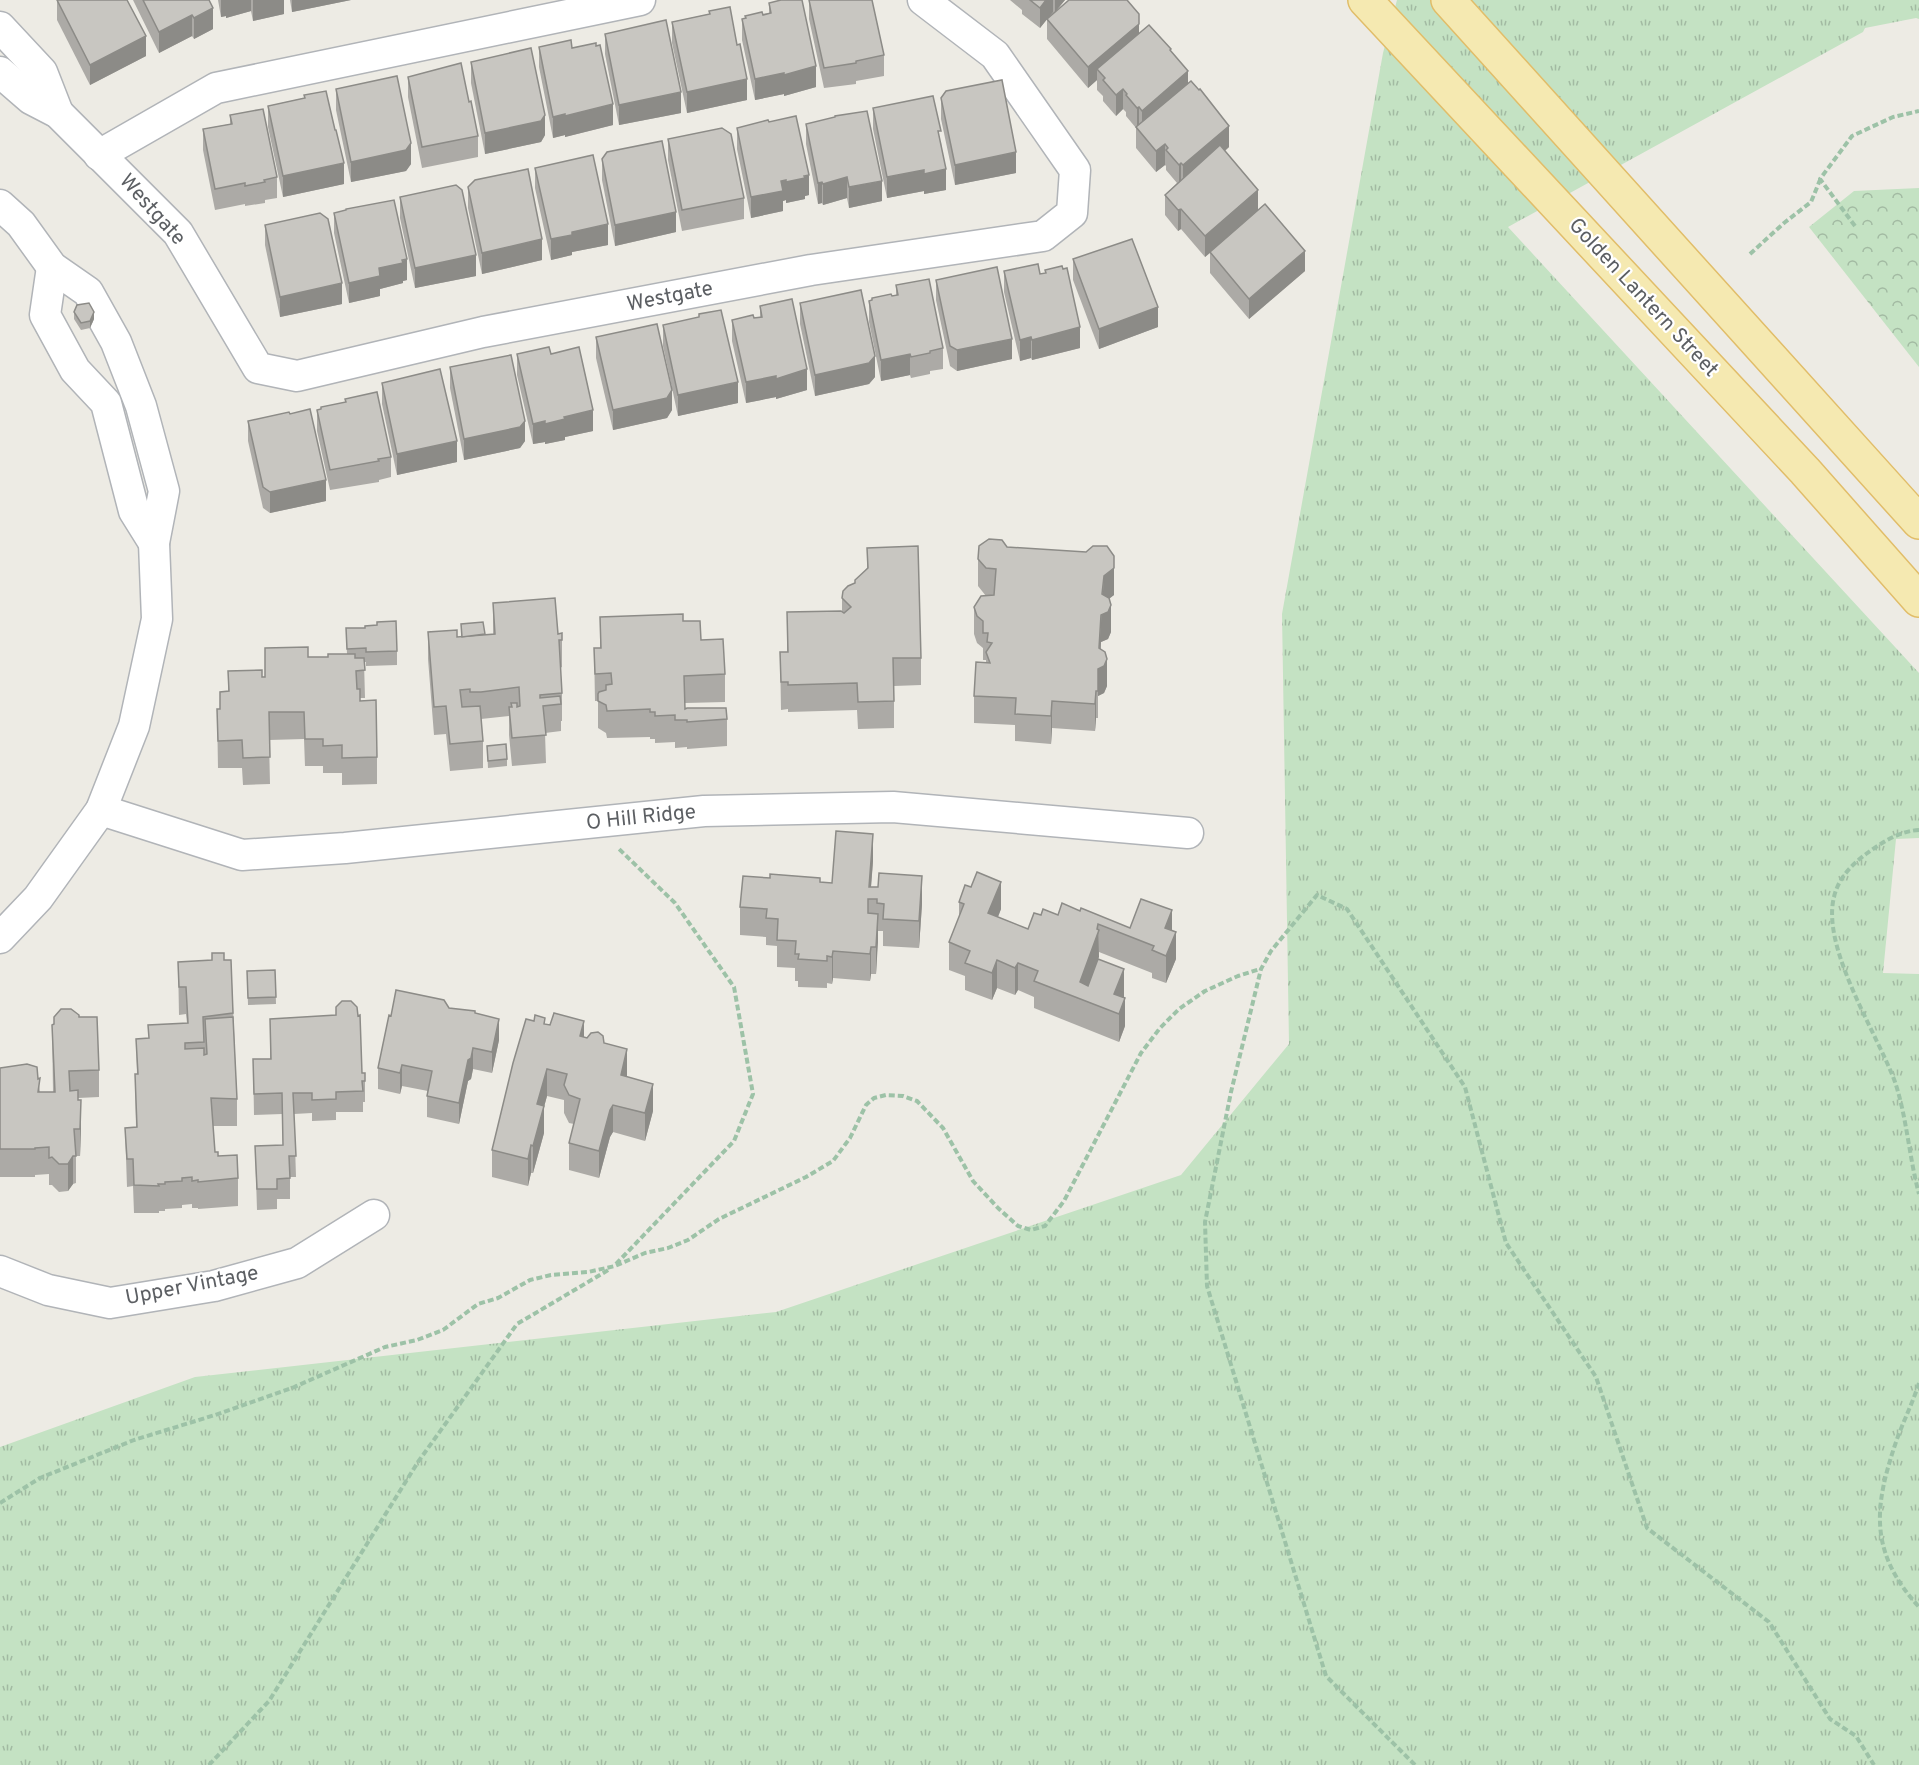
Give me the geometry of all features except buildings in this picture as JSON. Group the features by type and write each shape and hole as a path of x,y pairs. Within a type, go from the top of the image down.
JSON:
{"main road":[{"name":"Golden Lantern Street","path":"1365,0 1805,471 1919,600"},
{"path":"1448,0 1919,522"}],"street":[{"name":"Westgate","path":"99,155 216,88 640,0"},
{"name":"Westgate","path":"0,72 31,99 58,113 178,233 258,368 297,376 483,332 799,272 1043,236 1072,213 1075,170 994,55 923,0"},
{"name":"Westgate","path":"4,39 42,72 58,113"},
{"path":"0,205 21,224 52,267 88,292 116,342 141,406 164,491 154,543 157,619 134,726 101,810 38,898 0,938"},
{"path":"52,267 45,315 75,370 106,404 134,511 154,543"},
{"name":"O Hill Ridge","path":"101,810 242,855 345,848 704,811 893,807 1188,833"},
{"name":"Upper Vintage","path":"0,1271 48,1290 110,1303 214,1286 297,1263 374,1215"}],"path":[{"path":"1750,254 1811,202 1820,179 1852,136 1893,117 1919,111"},
{"path":"1820,179 1855,226"},
{"path":"0,1503 40,1478 134,1440 281,1392 385,1347 417,1340 443,1330 478,1304 498,1298 530,1280 615,1266 734,1142 753,1094 734,987 675,903 593,823"},
{"path":"1919,830 1912,830 1884,841 1853,863 1842,878 1833,898 1833,925 1846,972 1887,1060 1897,1088 1919,1194"},
{"path":"1414,1765 1326,1676 1207,1286 1204,1222 1231,1092 1261,969 1271,951 1317,895 1347,909 1465,1086 1506,1243 1596,1377 1647,1528 1769,1622 1830,1719 1856,1736 1874,1765"},
{"path":"209,1765 269,1701 418,1462 517,1324 615,1266 645,1253 668,1248 688,1240 719,1219 806,1177 833,1161 850,1138 866,1105 874,1098 886,1095 903,1096 917,1101 943,1128 973,1181 1011,1222 1031,1230 1045,1226 1064,1201 1141,1053 1160,1029 1179,1009 1205,991 1238,976 1261,969"},
{"path":"1919,1383 1891,1458 1879,1508 1879,1522 1887,1557 1909,1596 1919,1607"}],"green space":[{"path":"1397,0 1919,0 1919,19 1865,28 1863,32 1508,227 1919,673 1919,838 1896,839 1883,973 1919,974 1919,1765 0,1765 0,1447 195,1377 776,1312 1181,1175 1289,1044 1282,614 1383,53"},
{"path":"1919,188 1919,367 1809,227 1854,191"}]}
